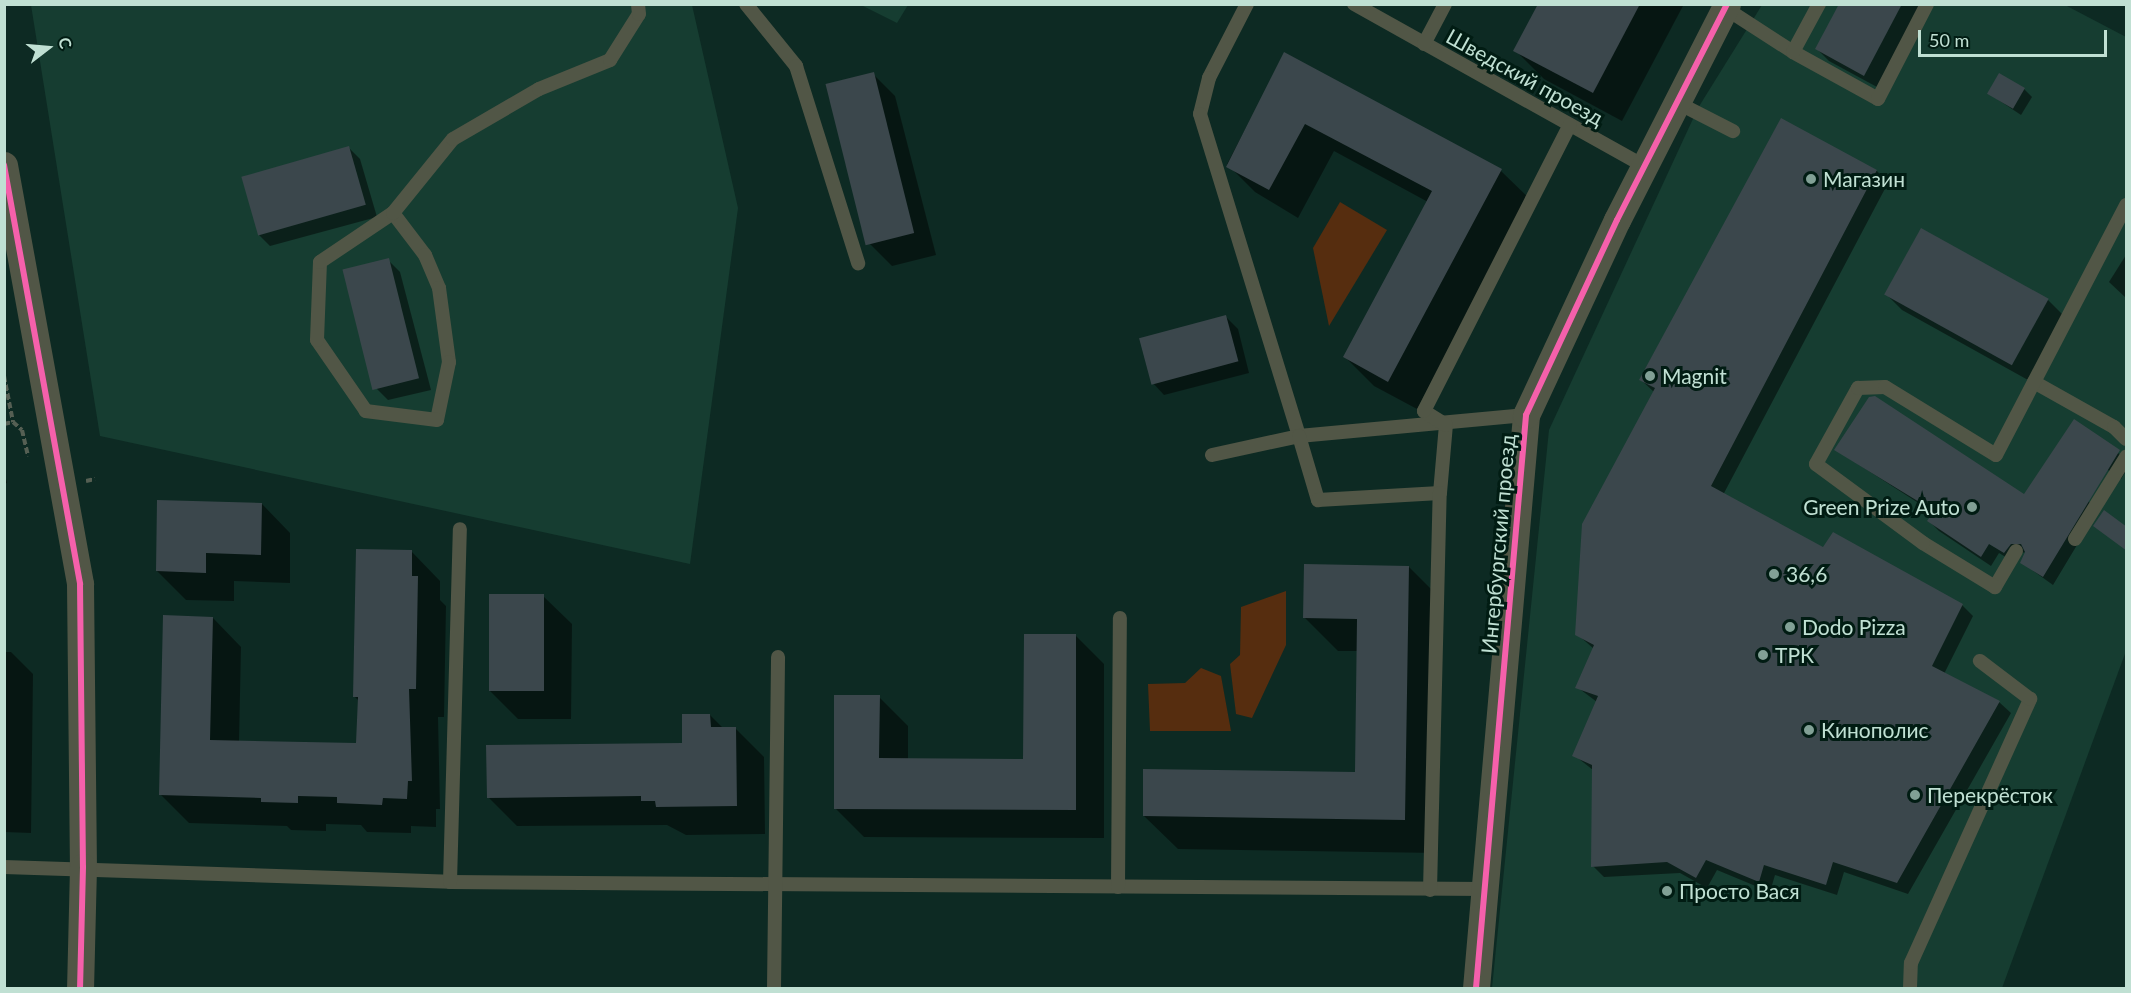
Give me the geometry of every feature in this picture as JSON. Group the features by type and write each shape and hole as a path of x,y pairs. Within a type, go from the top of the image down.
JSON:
{"street":[{"name":"Ингербургский проезд","path":"1476,988 1526,416 1612,230 1726,6"},
{"path":"4,165 13,258 80,584 83,867 80,988"}],"lane":[{"path":"393,213 425,255 439,288 449,362 437,420 366,411 317,340 320,262 393,213 453,139 539,88 610,60 639,14 638,4"},
{"path":"746,4 796,66 858,263"},
{"path":"1247,4 1209,78 1200,114 1318,500 1440,493"},
{"name":"Шведский проезд","path":"1354,4 1646,167"},
{"path":"1424,44 1445,4"},
{"path":"1793,52 1819,4"},
{"path":"1726,6 1793,52 1878,99 1927,4"},
{"path":"1678,103 1733,131"},
{"path":"1446,425 1424,411 1570,125"},
{"path":"2016,551 1995,587 1923,543 1816,464 1858,388 1885,387 1996,455 2127,205"},
{"path":"2034,382 2114,427 2127,439"},
{"path":"1212,455 1299,436 1446,425 1526,416"},
{"path":"1431,890 1440,493 1446,425"},
{"path":"2075,539 2127,457"},
{"path":"450,882 460,529"},
{"path":"1118,887 1120,618"},
{"path":"774,988 778,657"},
{"path":"1910,988 1911,963 2030,699 1980,661"},
{"path":"4,867 83,867 450,882 777,882 1485,889"}],"path":[{"path":"4,376 13,422 22,430 29,460"},
{"path":"4,424 13,422"}],"shaded area":[{"path":"31,5 692,5 738,208 690,564 100,436"},
{"path":"861,5 908,5 897,23"},
{"path":"1762,5 2065,5 2126,37 2126,651 2002,988 1492,988 1549,430 1698,108"},
{"path":"1340,202 1387,230 1329,326 1313,248"},
{"path":"1286,591 1286,645 1252,718 1236,714 1230,664 1240,655 1241,607"},
{"path":"1201,668 1221,676 1231,731 1150,731 1148,684 1185,683"}],"building":[{"path":"1538,4 1640,4 1593,93 1513,51"},
{"path":"1839,4 1902,4 1864,76 1815,49"},
{"path":"1284,52 1502,169 1388,382 1343,357 1432,191 1305,124 1269,190 1226,167"},
{"path":"874,72 914,233 866,245 825,84"},
{"path":"1999,73 2025,88 2013,109 1987,94"},
{"name":"ТРК","path":"1781,118 1877,170 1711,486 1823,547 1833,532 1963,604 1932,666 2000,701 1897,883 1833,862 1826,885 1764,865 1759,882 1706,860 1696,878 1667,862 1591,867 1592,765 1572,756 1598,696 1575,688 1594,645 1575,635 1582,524 1655,388 1639,380"},
{"path":"349,146 366,205 258,236 241,177"},
{"path":"1921,228 2049,299 2012,365 1884,294"},
{"path":"389,258 419,378 372,390 342,270"},
{"path":"1226,315 1238,361 1151,385 1139,338"},
{"path":"1875,396 2024,494 2074,419 2120,450 2043,577 2020,563 2025,552 2021,544 2011,544 2004,553 1989,544 1981,557 1927,521 1934,511 1834,450 1869,397"},
{"path":"157,500 262,503 261,555 206,553 206,573 156,571"},
{"path":"2104,510 2127,527 2127,551 2093,526"},
{"path":"356,549 412,550 412,576 418,576 416,689 409,689 412,781 408,781 407,799 383,798 382,805 337,803 337,797 298,796 298,803 261,802 261,798 159,795 163,615 213,617 210,740 356,743 358,697 353,697"},
{"path":"1304,564 1409,566 1405,820 1143,816 1143,769 1355,772 1357,619 1303,618"},
{"path":"489,594 544,594 544,691 489,691"},
{"path":"1024,634 1076,634 1076,810 834,809 834,695 880,695 879,758 1023,759"},
{"path":"682,714 710,714 711,727 736,727 737,806 656,807 655,801 641,801 641,796 487,798 486,745 682,743"}],"cycle path":[{"path":"1476,988 1526,415 1617,220 1727,4"},
{"path":"4,165 80,584 83,867 80,988"}],"place":[{"name":"Магазин","path":"1811,179"},
{"name":"Magnit","path":"1650,376"},
{"name":"Green Prize Auto","path":"1972,507"},
{"name":"36,6","path":"1774,574"},
{"name":"Dodo Pizza","path":"1790,627"},
{"name":"ТРК","path":"1763,655"},
{"name":"Кинополис","path":"1809,730"},
{"name":"Перекрёсток","path":"1915,795"},
{"name":"Просто Вася","path":"1667,891"}]}
